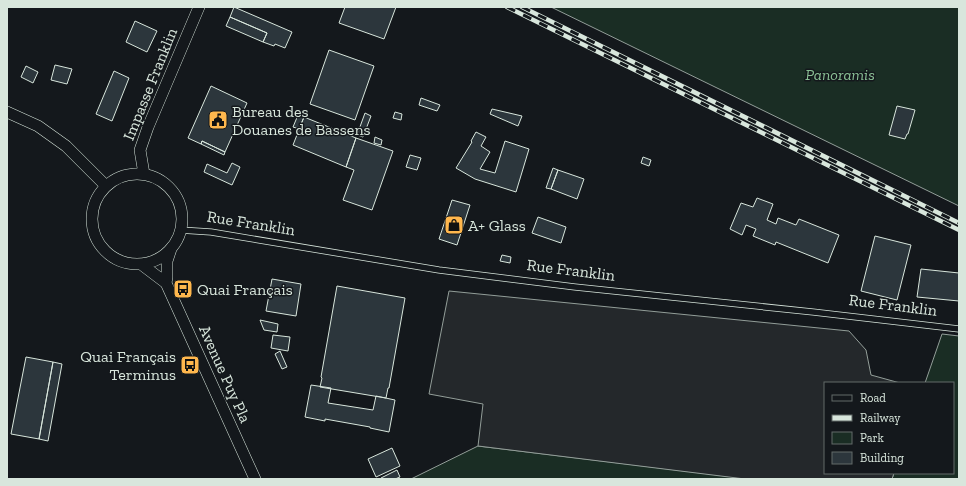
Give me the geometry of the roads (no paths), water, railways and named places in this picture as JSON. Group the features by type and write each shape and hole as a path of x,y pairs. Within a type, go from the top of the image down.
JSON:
{"street":[{"name":"Impasse Franklin","path":"144,174 140,150 148,127 199,7"},
{"path":"7,112 38,126 66,146 106,186"},
{"path":"130,174 144,174 158,179 170,188 178,201 182,215 180,230 171,248 162,256 141,264 127,263 114,258 104,249 96,237 92,224 93,210 97,197 106,186 117,178 130,174"},
{"name":"Avenue Puy Pla","path":"166,283 167,261 171,248"},
{"name":"Avenue Puy Pla","path":"141,264 166,283 255,479"}],"lane":[{"name":"Rue Franklin","path":"180,230 211,232 447,271 575,287 959,329"}],"railway":[{"path":"507,7 959,230"},
{"path":"522,7 959,223"}],"place":[{"name":"Bureau des Douanes de Bassens","path":"218,120"},
{"name":"A+ Glass","path":"454,225"},
{"name":"Quai Français","path":"183,289"},
{"name":"Quai Français Terminus","path":"190,365"}],"park label":[{"name":"Panoramis","path":"840,74"}]}
